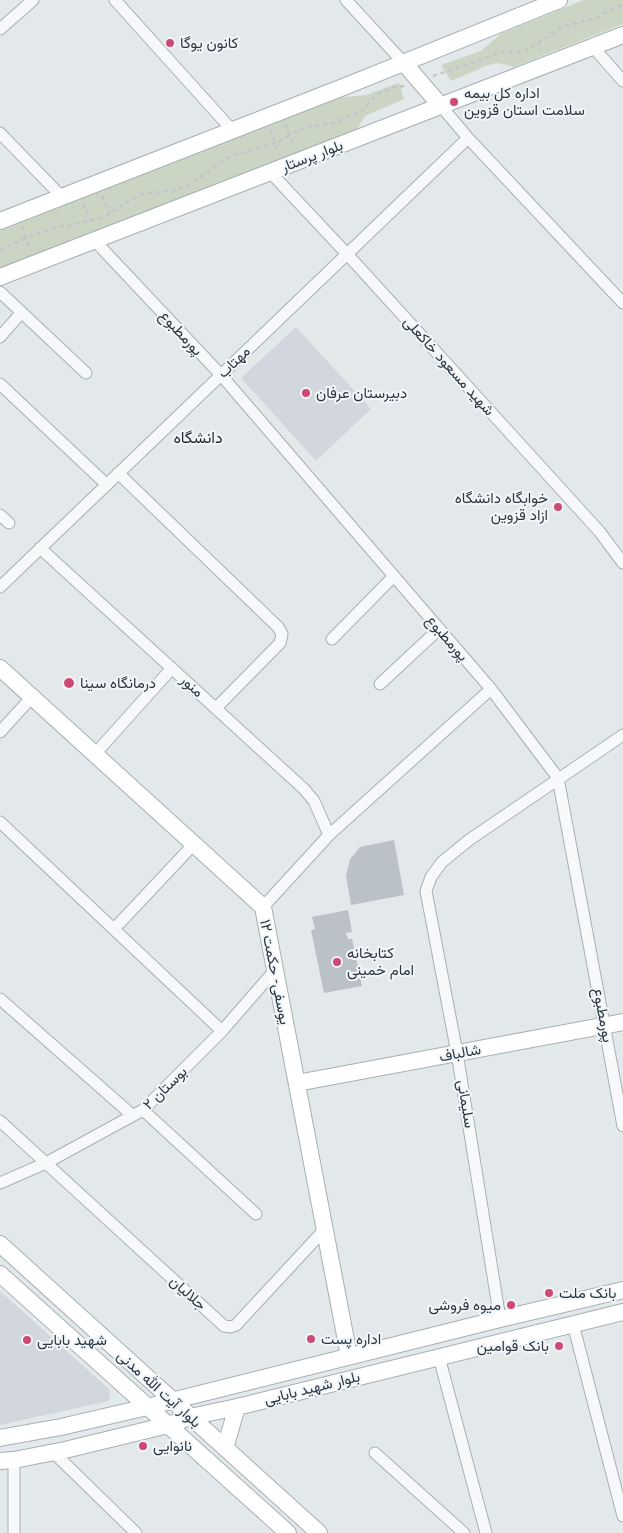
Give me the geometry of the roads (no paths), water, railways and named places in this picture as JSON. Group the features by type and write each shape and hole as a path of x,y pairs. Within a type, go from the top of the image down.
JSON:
{"street":[{"path":"0,29 33,0"},
{"path":"115,0 232,130"},
{"path":"346,0 420,81 468,138 623,303"},
{"path":"0,221 281,111 552,1"},
{"name":"بلوار پرستار","path":"0,277 623,35"},
{"path":"593,47 623,81"},
{"path":"0,132 62,197"},
{"name":"مهتاب","path":"0,587 468,138"},
{"name":"شهید مسعود خاکعلی","path":"270,172 599,531 623,563"},
{"name":"پورمطبوع","path":"94,240 221,375 491,689 558,778 623,1126"},
{"path":"0,292 86,373"},
{"path":"0,337 21,313"},
{"path":"0,384 107,485"},
{"path":"118,473 278,627 282,634 280,643 216,708"},
{"name":"منور","path":"40,548 304,789 314,801 329,835"},
{"path":"332,638 394,576"},
{"path":"380,684 439,629"},
{"name":"یوسفی- حکمت ۱۲","path":"0,668 262,907 349,1356"},
{"path":"95,754 172,668"},
{"path":"262,907 329,835 491,689"},
{"path":"0,732 32,697"},
{"path":"558,778 623,735"},
{"name":"سلیمانی","path":"500,1319 458,1053 426,891 431,877 442,862 469,840 558,778"},
{"path":"0,822 222,1031"},
{"path":"114,929 194,844"},
{"name":"بوستان ۲","path":"0,1183 46,1163 144,1110 222,1031 275,970"},
{"path":"0,999 132,1116"},
{"name":"شالباف","path":"297,1083 623,1022"},
{"path":"144,1110 256,1214"},
{"name":"جلالیان","path":"0,1121 224,1326 231,1327 236,1325 324,1229"},
{"name":"بلوار آیت الله مدنی","path":"0,1244 319,1533"},
{"name":"بلوار آیت الله مدنی","path":"0,1274 288,1533"},
{"name":"بلوار شهید بابایی","path":"0,1438 61,1427 623,1290"},
{"name":"بلوار شهید بابایی","path":"7,1460 53,1452 168,1425 190,1417 623,1312"},
{"path":"574,1324 623,1516"},
{"path":"96,1360 104,1358 109,1353 111,1345"},
{"path":"439,1357 486,1533"},
{"path":"121,1412 124,1399 123,1385"},
{"path":"225,1448 237,1407"},
{"path":"53,1452 136,1533"},
{"path":"374,1453 464,1533"},
{"path":"7,1460 14,1533"},
{"path":"235,1485 236,1478 248,1469"}],"place":[{"name":"کانون یوگا","path":"170,43"},
{"name":"اداره کل بیمه سلامت استان قزوین","path":"454,102"},
{"name":"دبیرستان عرفان","path":"306,393"},
{"name":"خوابگاه دانشگاه ازاد قزوین","path":"558,507"},
{"name":"درمانگاه سینا","path":"69,683"},
{"name":"کتابخانه امام خمینی","path":"337,962"},
{"name":"بانک ملت","path":"549,1293"},
{"name":"میوه فروشی","path":"511,1305"},
{"name":"اداره پست","path":"311,1339"},
{"name":"شهید بابایی","path":"27,1340"},
{"name":"بانک قوامین","path":"559,1346"},
{"name":"نانوایی","path":"143,1446"}],"district":[{"name":"دانشگاه","path":"198,438"}]}
